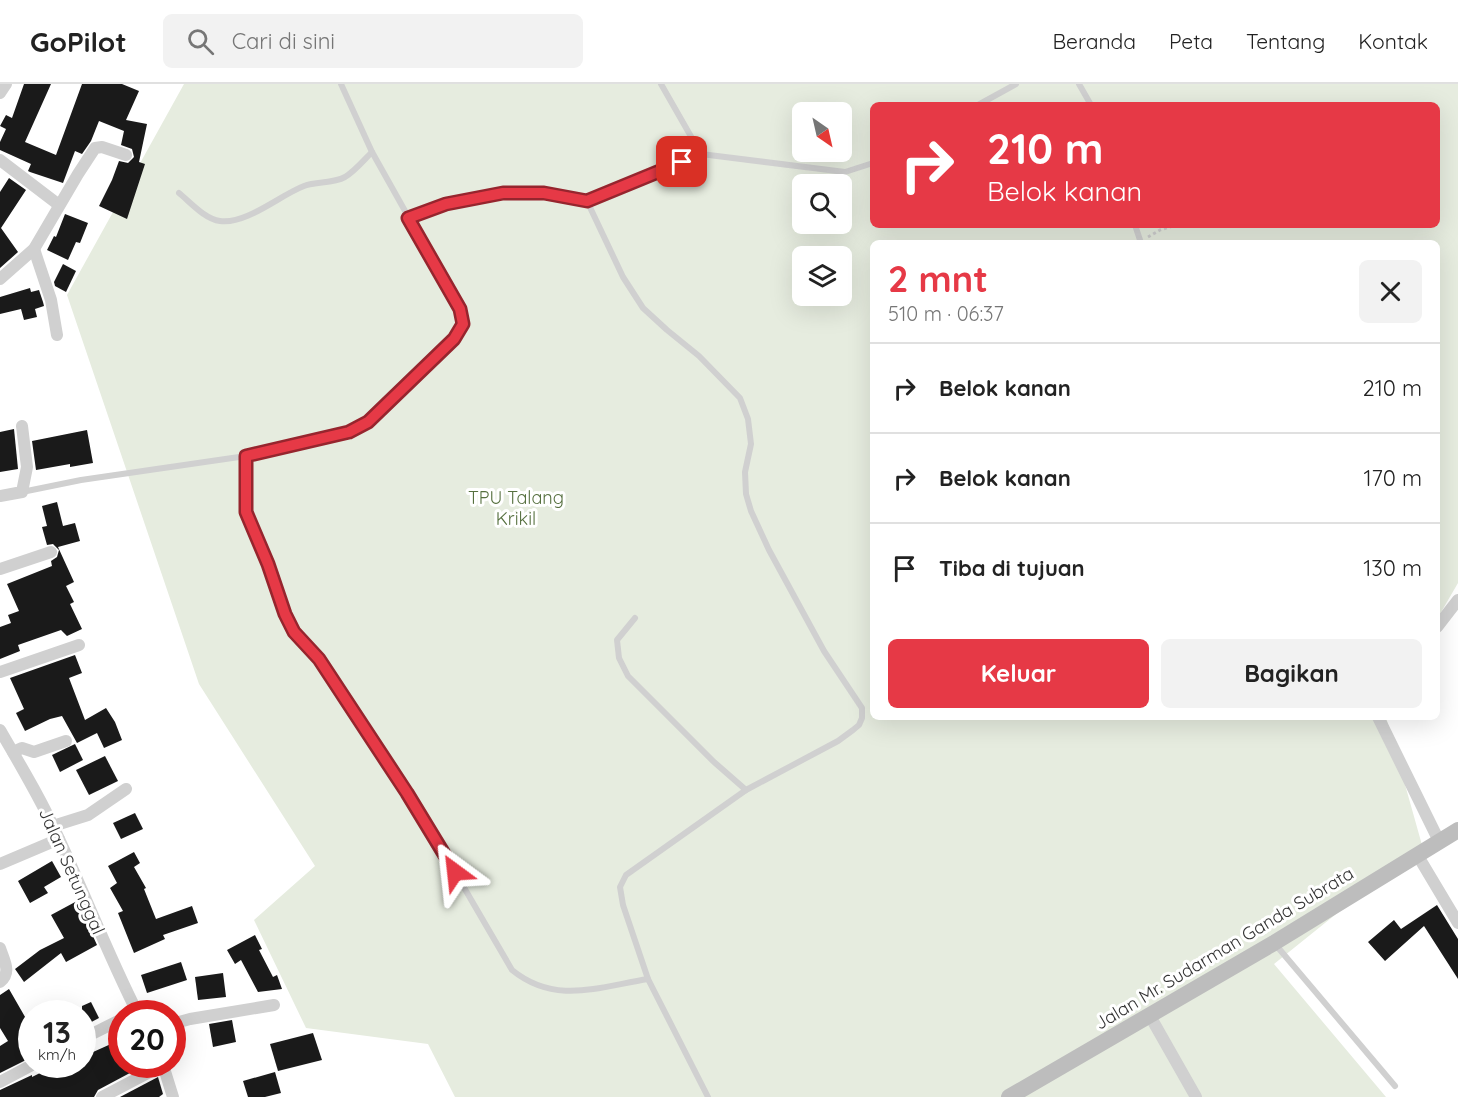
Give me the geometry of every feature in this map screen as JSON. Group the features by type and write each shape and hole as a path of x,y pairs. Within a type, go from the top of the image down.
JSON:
{"street":[{"path":"0,93 6,84"},
{"path":"0,278 34,249 95,148 102,147 126,155"},
{"path":"0,160 59,205"},
{"path":"34,249 51,300 57,334"},
{"path":"0,496 22,492 27,467 22,426"},
{"path":"0,569 51,552"},
{"path":"1440,623 1458,600"},
{"path":"0,672 79,645"},
{"path":"1379,720 1439,842"},
{"name":"Jalan Setunggal","path":"0,730 53,826 129,1000"},
{"path":"13,752 22,748 34,752 66,741"},
{"path":"53,826 88,815 126,789"},
{"name":"Jalan Mr. Sudarman Ganda Subrata","path":"1009,1097 1274,943 1458,830"},
{"path":"0,864 59,839"},
{"path":"1418,856 1458,924"},
{"path":"0,948 7,971 5,978 0,982"},
{"path":"186,1020 274,1005"},
{"path":"1150,1016 1196,1097"},
{"path":"0,1082 18,1072"},
{"path":"102,1097 138,1078"},
{"path":"167,1078 173,1097"}],"lane":[{"path":"22,492 81,480 246,456 349,432 368,422 454,339 463,324 460,309 372,152 341,84"},
{"path":"661,84 701,154"},
{"path":"983,102 1016,84"},
{"path":"1079,84 1089,102"},
{"path":"179,193 204,214 217,221 229,222 245,217 306,185 336,181 346,177 372,152"},
{"path":"408,218 446,204 503,193 544,193 587,201 701,154 845,172 870,164"},
{"path":"587,201 623,277 643,308 699,356 740,398 748,419 751,444 745,472 746,494 751,511 769,550 824,651 862,708 862,718 853,730 838,741 746,790 626,875 620,887 623,905 648,979 708,1097"},
{"path":"246,456 246,512 294,632 319,659 420,812 512,970 524,980 554,991 575,991 648,979"},
{"path":"635,618 617,640 619,658 628,676 714,762 746,790"},
{"path":"1274,943 1395,1086"}],"path":[{"path":"1145,240 1166,228"}],"green space":[{"name":"TPU Talang Krikil","path":"184,84 1458,84 1458,583 1440,614 1440,240 870,240 870,720 1387,720 1422,845 1274,964 1386,1097 455,1097 428,1044 306,1028 254,920 315,866 199,684 67,295"}],"building":[{"path":"24,84 51,84 25,142 56,155 82,84 122,84 139,91 126,120 147,124 139,162 145,164 127,219 99,206 119,161 128,163 134,157 132,149 121,145 124,131 99,121 91,141 82,154 75,151 63,183 28,171 31,164 0,150 0,142 6,129 0,126 6,115 12,118"},
{"path":"9,178 26,190 1,228 18,252 0,268 0,192"},
{"path":"65,214 88,223 80,243 76,242 68,260 47,250 54,236 56,237"},
{"path":"63,264 76,271 66,292 55,286 54,282"},
{"path":"30,288 31,292 39,290 44,306 35,309 37,317 24,320 21,309 0,314 0,297"},
{"path":"14,429 18,469 0,472 0,432"},
{"path":"87,430 93,463 70,467 70,464 36,470 32,441"},
{"path":"57,502 63,526 75,523 80,541 58,547 74,582 66,586 74,602 70,604 82,629 67,636 61,630 18,645 20,651 0,659 0,627 11,623 8,615 19,611 7,584 52,566 51,561 57,557 59,550 53,544 47,545 42,527 47,526 42,506"},
{"path":"75,655 82,673 69,678 85,720 106,708 122,740 104,748 97,733 77,743 62,716 25,731 16,713 24,709 10,678"},
{"path":"75,744 83,760 60,772 52,755"},
{"path":"105,756 118,781 89,795 76,770"},
{"path":"135,813 143,829 121,839 113,823"},
{"path":"134,852 140,863 134,867 146,888 144,889 156,919 192,906 198,923 163,935 165,939 134,953 118,913 123,911 110,888 117,883 108,866"},
{"path":"52,861 61,877 44,887 48,893 30,903 18,881"},
{"path":"77,901 97,945 66,962 61,953 24,982 15,969 40,950 64,938 51,915"},
{"path":"1437,905 1458,939 1458,979 1424,926 1385,961 1368,942 1394,920 1401,929"},
{"path":"255,935 262,949 259,950 273,977 277,975 282,989 258,992 241,960 235,964 227,950"},
{"path":"181,962 187,980 147,993 141,975"},
{"path":"223,973 226,997 198,1000 195,977"},
{"path":"9,989 18,1005 18,1064 0,1073 0,1046 8,1041 0,1028 0,995"},
{"path":"232,1020 236,1042 213,1047 209,1024"},
{"path":"313,1033 322,1060 278,1071 270,1044"},
{"path":"108,1045 108,1078 120,1078 98,1090 94,1097 0,1097 0,1090 26,1078 96,1078 96,1051"},
{"path":"275,1072 281,1093 265,1097 248,1097 243,1081"},
{"path":"156,1078 158,1078 163,1094 159,1097 120,1097"}],"route":[{"path":"455,872 420,812 319,659 294,632 246,512 246,456 349,432 368,422 454,339 463,324 460,309 408,218 446,204 503,193 544,193 587,201 682,162"}]}
